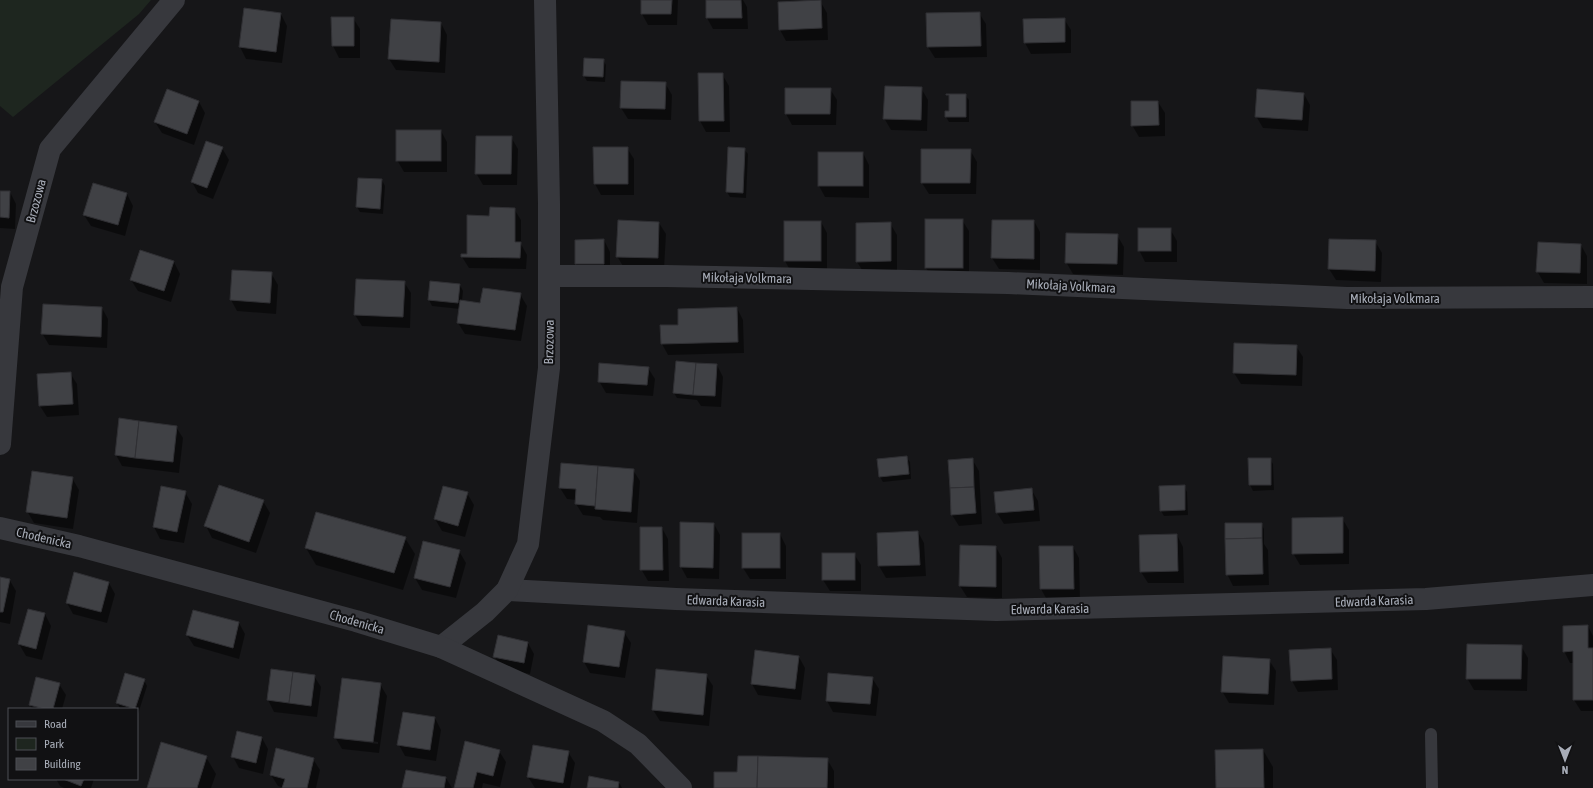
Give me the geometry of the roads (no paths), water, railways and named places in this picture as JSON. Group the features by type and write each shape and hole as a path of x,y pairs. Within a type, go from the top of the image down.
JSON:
{"street":[{"name":"Brzozowa","path":"0,444 12,287 50,149 174,0"},
{"name":"Brzozowa","path":"441,647 485,612 507,590 528,544 549,368 545,0"},
{"name":"Mikołaja Volkmara","path":"549,276 666,276 1008,283 1347,298 1593,297"},
{"name":"Chodenicka","path":"0,528 79,546 356,620 441,647 603,721 638,744 681,788"},
{"name":"Edwarda Karasia","path":"507,590 676,599 996,610 1426,599 1593,585"}],"lane":[{"path":"1431,734 1432,788"}]}
